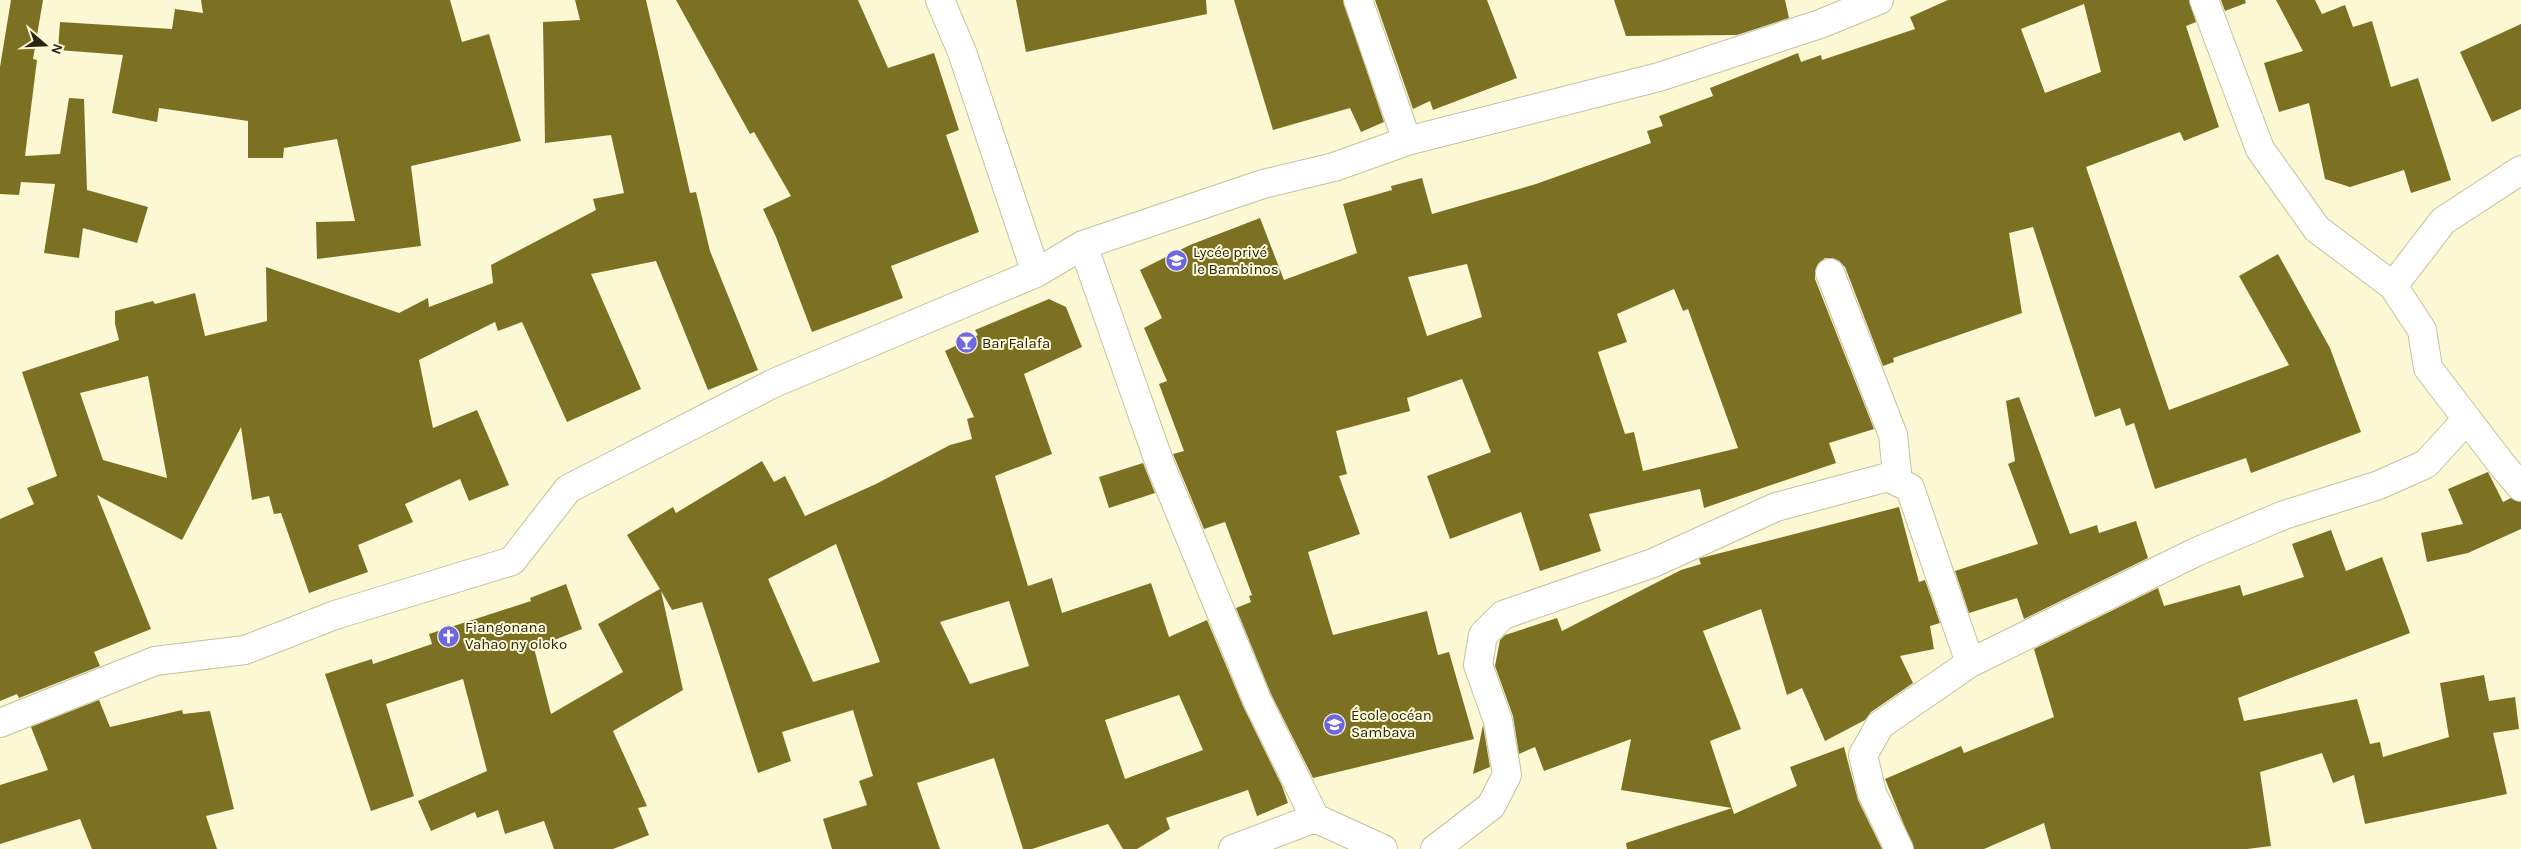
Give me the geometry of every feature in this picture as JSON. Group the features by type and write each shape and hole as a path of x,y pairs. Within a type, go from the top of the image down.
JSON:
{"street":[{"path":"940,0 962,52 1036,273"},
{"path":"1358,0 1407,142"},
{"path":"0,723 155,662 245,650 335,615 512,561 568,488 774,383 1036,273 1083,245 1263,184 1334,167 1407,142 1659,76 1820,24 1879,0"},
{"path":"2204,0 2260,148 2318,229 2393,286 2422,330 2428,368 2467,419 2512,461 2521,487"},
{"path":"2393,286 2443,221 2521,170"},
{"path":"1083,245 1160,464 1258,700 1315,818 1383,849"},
{"path":"1830,272 1894,435 1898,482"},
{"path":"1899,849 1872,793 1863,755 1880,726 1970,663 2196,552 2284,515 2379,485 2426,464 2467,419"},
{"path":"1435,849 1491,806 1507,775 1498,721 1478,664 1484,636 1503,615 1652,562 1776,507 1888,477 1910,488 1970,663"},
{"path":"1234,849 1315,818"}],"building":[{"path":"11,0 43,0 33,59 37,60 25,156 60,154 69,98 84,99 87,190 148,207 137,243 83,228 79,258 44,253 55,184 21,182 19,195 0,194 0,67"},
{"path":"201,0 450,0 462,42 489,34 521,141 411,166 421,246 317,259 316,222 355,221 337,139 284,148 283,158 248,158 248,121 159,108 157,122 112,113 123,55 58,50 60,22 172,29 175,9 203,13"},
{"path":"575,0 646,0 690,193 696,192 710,251 758,370 708,390 656,261 591,274 641,389 567,422 522,322 498,331 495,322 419,360 433,428 477,410 509,485 469,501 460,479 405,504 413,522 358,545 368,572 309,593 281,513 274,514 269,496 252,500 241,427 182,540 97,495 151,629 94,652 100,666 19,698 17,694 0,701 0,519 34,504 27,488 57,476 22,372 119,340 115,324 115,311 153,301 155,304 195,293 205,336 267,321 266,267 399,313 428,298 429,307 493,283 491,265 596,210 593,199 624,193 611,135 545,143 543,22 580,20","holes":["148,376 167,478 103,460 80,393"]},
{"path":"676,0 858,0 888,68 934,53 959,130 946,135 979,232 891,266 903,298 812,332 776,237 763,209 791,196 754,132 750,134"},
{"path":"1016,0 1206,0 1207,14 1026,52"},
{"path":"1234,0 1343,0 1384,122 1361,132 1350,108 1273,130"},
{"path":"1375,0 1487,0 1517,78 1433,110 1430,101 1413,109"},
{"path":"1614,0 1785,0 1789,18 1737,35 1626,36"},
{"path":"1948,0 2189,0 2196,22 2186,26 2219,127 2184,141 2180,132 2086,167 2169,410 2289,365 2239,276 2278,254 2330,348 2361,432 2251,473 2246,458 2155,489 2134,423 2126,426 2120,408 2095,417 2033,227 2009,233 2022,313 1893,358 1894,362 1883,366 1845,267 1839,261 1825,258 1818,264 1815,271 1815,279 1874,429 1829,443 1836,463 1704,508 1700,489 1589,514 1601,551 1540,571 1521,512 1450,539 1427,476 1491,452 1462,379 1407,398 1410,411 1336,431 1347,474 1339,476 1360,534 1308,552 1333,635 1427,611 1438,655 1449,652 1474,739 1313,778 1271,694 1236,608 1251,602 1249,596 1252,595 1225,522 1204,529 1173,454 1184,451 1159,384 1167,381 1144,328 1162,318 1140,270 1190,245 1260,218 1284,280 1357,253 1343,204 1392,190 1391,186 1422,178 1432,214 1536,184 1651,143 1647,131 1663,126 1659,116 1713,96 1710,88 1798,53 1801,62 1821,55 1822,60 1915,29 1910,17","holes":["2084,4 2101,72 2045,93 2021,29","1467,264 1482,317 1427,336 1408,277","1674,289 1683,311 1688,309 1738,448 1643,471 1634,432 1625,434 1598,352 1627,342 1617,314"]},
{"path":"2221,0 2245,0 2246,3 2225,11"},
{"path":"2276,0 2315,0 2322,14 2345,5 2353,27 2372,21 2391,87 2418,78 2451,180 2411,193 2404,170 2350,187 2325,179 2309,103 2279,112 2264,63 2303,51"},
{"path":"2521,24 2521,109 2492,122 2460,52"},
{"path":"1049,299 1066,307 1082,347 1024,374 1052,454 995,476 1028,586 1052,578 1062,613 1151,583 1169,637 1207,620 1243,706 1282,786 1288,803 1257,816 1248,790 1166,818 1170,829 1137,849 1123,849 1108,824 1032,849 1023,849 994,758 917,783 940,849 832,849 823,819 867,805 859,781 873,776 853,710 782,732 791,761 758,773 702,602 672,610 661,591 683,690 613,731 647,806 638,808 649,835 613,849 554,849 544,821 505,834 498,810 477,818 475,812 431,831 418,801 487,771 463,679 386,704 414,796 371,811 325,674 372,659 373,664 432,644 429,634 531,601 530,598 566,584 582,629 534,648 551,714 623,672 598,624 660,589 627,535 673,507 676,513 762,461 774,482 785,476 805,516 876,484 950,445 972,439 967,419 974,417 945,351 978,335 975,330","holes":["836,544 880,662 813,682 768,579","1009,601 1029,666 970,684 940,622","1179,695 1203,750 1125,779 1105,720"]},
{"path":"2019,397 2070,534 2097,525 2099,533 2136,521 2148,558 2024,619 2017,598 1969,613 1955,571 2038,544 2008,464 2015,461 2006,401"},
{"path":"1143,463 1155,493 1109,508 1099,477"},
{"path":"2488,472 2503,502 2511,498 2521,502 2521,529 2468,553 2427,562 2421,533 2463,524 2448,489"},
{"path":"1899,507 1919,582 1925,580 1940,623 1930,626 1934,649 1900,656 1913,683 1871,712 1865,720 1825,741 1802,688 1787,695 1761,609 1703,631 1741,729 1710,741 1732,808 1621,790 1631,739 1544,771 1535,747 1519,754 1513,716 1495,666 1500,640 1505,635 1557,618 1562,631 1681,570 1701,564 1699,559 1701,558"},
{"path":"2331,530 2346,571 2382,557 2410,633 2238,698 2244,721 2357,699 2370,744 2380,742 2383,757 2449,737 2440,683 2484,675 2489,701 2515,697 2519,729 2493,733 2507,794 2365,824 2354,775 2333,783 2322,753 2260,772 2271,846 2247,849 2051,849 2044,823 1984,849 1914,849 1885,779 1961,746 1964,753 2054,717 2034,649 2158,588 2164,606 2240,585 2243,596 2304,577 2292,544"},
{"path":"99,700 110,727 182,710 183,714 210,711 234,809 206,816 217,849 92,849 80,819 0,844 0,785 48,770 31,727"},
{"path":"1483,725 1490,767 1473,774"},
{"path":"1844,747 1858,800 1882,849 1627,849 1626,843 1732,808 1734,814 1797,786 1790,767"}],"place":[{"name":"Lycée privé le Bambinos","path":"1177,261"},
{"name":"Bar Falafa","path":"966,343"},
{"name":"Fiangonana Vahao ny oloko","path":"449,636"},
{"name":"École océan Sambava","path":"1335,724"}]}
